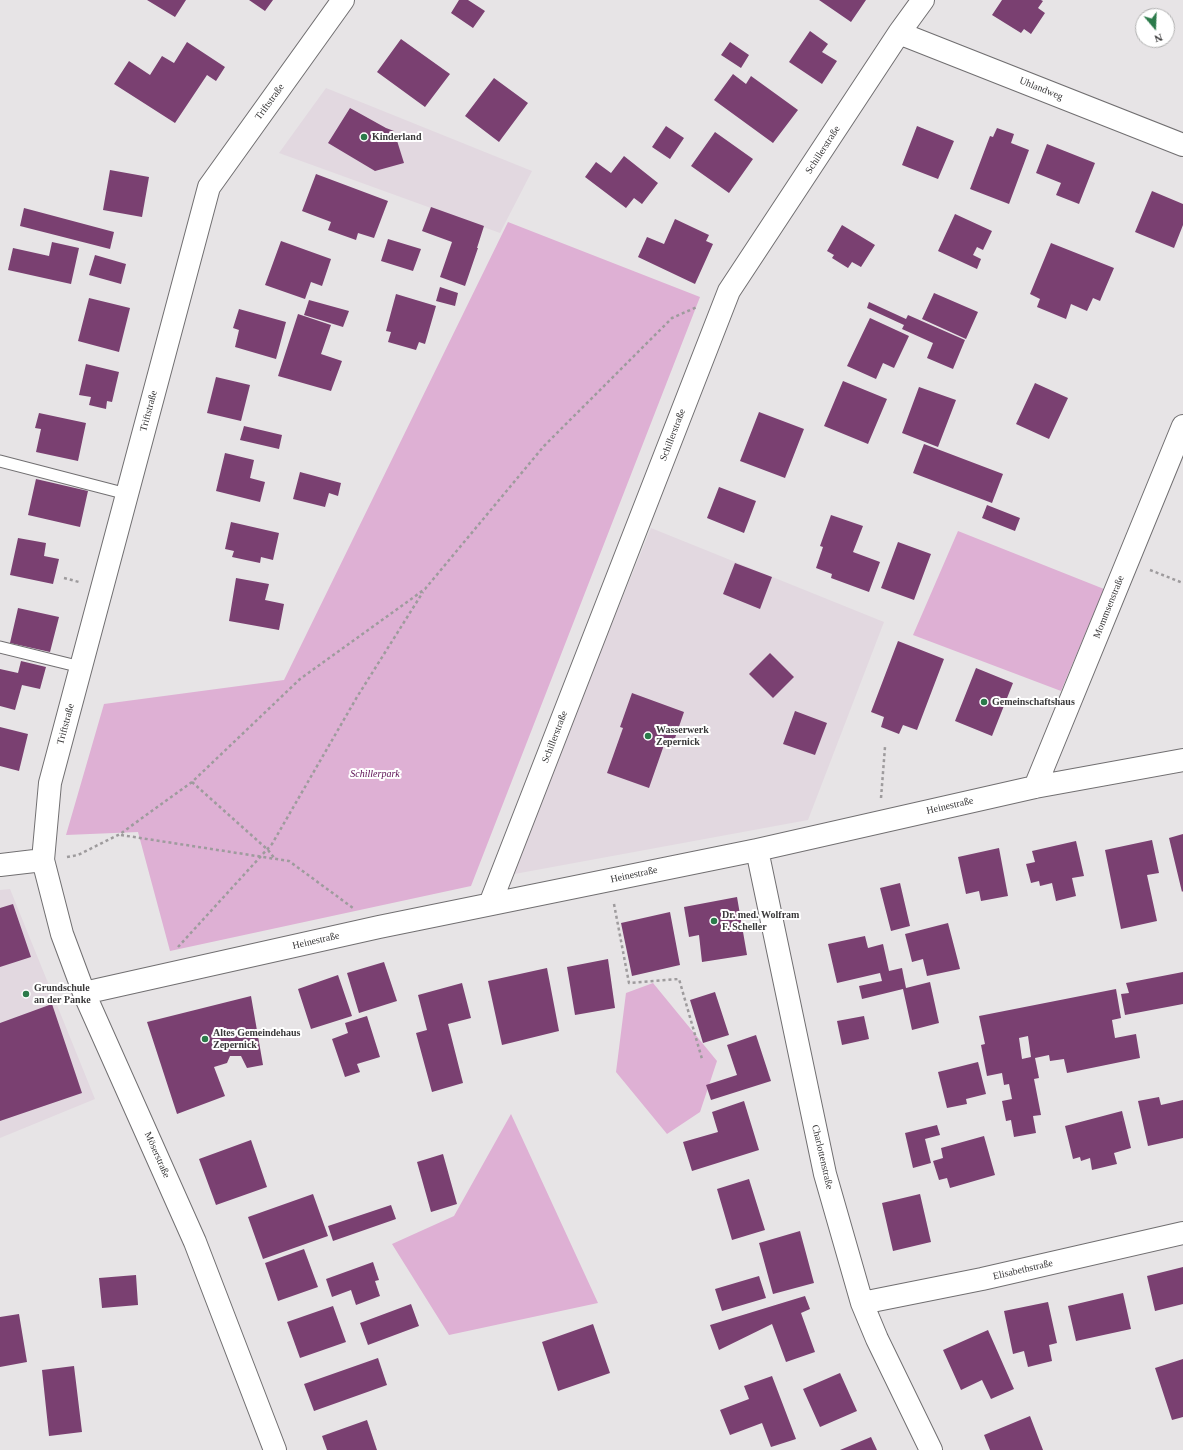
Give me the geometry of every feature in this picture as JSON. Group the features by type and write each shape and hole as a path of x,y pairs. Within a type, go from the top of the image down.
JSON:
{"street":[{"name":"Triftstraße","path":"42,860 50,783 209,187 343,0"},
{"name":"Schillerstraße","path":"490,904 729,291 899,33 923,0"},
{"name":"Uhlandweg","path":"899,33 1183,145"},
{"name":"Mommsenstraße","path":"1035,787 1183,426"},
{"name":"Heinestraße","path":"84,993 379,927 757,850 1035,787 1183,760"},
{"name":"Charlottenstraße","path":"757,850 825,1174 862,1303 877,1339 931,1450"},
{"path":"0,865 42,860"},
{"name":"Möserstraße","path":"42,860 62,934 84,993 195,1242 275,1450"},
{"name":"Elisabethstraße","path":"862,1303 982,1279 1183,1233"}],"lane":[{"path":"0,461 127,494"},
{"path":"0,647 81,667"}],"path":[{"path":"177,972 175,950 268,850 357,697 425,590 544,446 672,318 729,291"},
{"path":"1128,560 1183,584"},
{"path":"42,860 78,855 120,834 192,782 300,679 425,590"},
{"path":"879,823 885,747"},
{"path":"192,782 268,850 276,859"},
{"path":"120,834 289,861 379,927"},
{"path":"609,880 629,983 679,979 702,1059"}],"shaded area":[{"path":"326,88 532,171 500,233 279,153"},
{"path":"651,528 884,622 808,820 509,875"},
{"name":"Grundschule an der Panke","path":"10,889 95,1099 0,1138 0,890"}],"green space":[{"name":"Schillerpark","path":"508,222 700,297 471,886 170,951 138,832 66,835 104,704 284,680"},
{"path":"958,531 1104,589 1061,691 913,635"},
{"path":"653,983 717,1061 700,1112 667,1134 616,1072 626,993"},
{"path":"511,1114 598,1303 449,1335 392,1244 454,1216"}],"building":[{"path":"147,0 186,0 175,17"},
{"path":"249,0 273,0 265,11"},
{"path":"459,0 468,0 485,11 473,28 451,13"},
{"path":"819,0 866,0 851,22"},
{"path":"1002,0 1041,0 1043,1 1038,8 1045,13 1031,34 1024,29 1021,33 992,15"},
{"path":"810,31 828,44 822,52 837,61 822,84 789,62"},
{"path":"401,39 450,74 425,107 377,72"},
{"path":"187,42 225,67 216,81 207,75 175,123 114,84 129,61 150,75 162,56 174,63"},
{"path":"730,42 749,55 741,68 721,55"},
{"path":"733,74 746,84 751,76 798,110 773,143 714,100"},
{"path":"494,78 528,103 499,142 465,116"},
{"name":"Kinderland","path":"350,108 394,131 404,163 375,171 328,143"},
{"path":"666,126 684,138 670,159 652,147"},
{"path":"917,126 954,141 938,179 902,165"},
{"path":"997,128 1014,134 1011,143 1029,150 1009,204 970,189 990,136 993,137"},
{"path":"715,132 753,159 729,193 691,166"},
{"path":"1047,144 1095,163 1079,204 1056,195 1061,183 1036,173"},
{"path":"624,156 658,183 642,204 634,198 626,208 585,177 596,162 611,173"},
{"path":"110,170 149,177 142,217 103,210"},
{"path":"316,174 388,201 374,238 358,233 356,240 328,230 331,222 302,211"},
{"path":"1152,191 1183,204 1183,225 1174,248 1135,232"},
{"path":"431,207 484,226 465,286 440,277 452,242 422,231"},
{"path":"24,208 114,232 110,249 20,226"},
{"path":"955,214 992,231 983,250 977,247 973,255 981,259 977,269 938,251"},
{"path":"675,219 709,235 706,241 713,244 695,284 638,257 647,237 664,244"},
{"path":"842,225 875,245 861,267 852,262 848,268 832,258 834,255 827,251"},
{"path":"388,239 421,249 413,271 381,261"},
{"path":"281,241 331,259 322,286 311,282 305,299 265,285"},
{"path":"52,242 79,248 71,284 8,270 13,248 49,256"},
{"path":"1051,243 1114,268 1100,301 1093,298 1087,311 1071,304 1066,319 1037,307 1040,299 1030,294"},
{"path":"95,255 126,264 121,284 89,275"},
{"path":"440,287 458,293 455,306 436,301"},
{"path":"934,293 978,312 966,339 922,319"},
{"path":"396,294 436,306 425,344 419,342 416,350 388,342 391,332 386,331"},
{"path":"89,298 130,308 119,352 78,341"},
{"path":"309,300 349,311 343,327 304,315"},
{"path":"869,302 906,319 908,315 965,340 953,369 927,358 933,343 902,329 904,325 867,308"},
{"path":"239,309 286,322 276,359 235,347 239,330 233,328"},
{"path":"298,314 331,325 321,354 342,361 331,391 278,376"},
{"path":"870,318 909,336 894,368 883,363 876,379 847,366"},
{"path":"86,364 119,372 112,402 107,401 106,409 89,405 91,397 79,395"},
{"path":"216,377 250,385 241,421 207,413"},
{"path":"843,381 887,399 868,444 824,426"},
{"path":"1035,383 1068,398 1049,439 1016,424"},
{"path":"919,387 956,400 938,447 902,433"},
{"path":"759,412 804,429 785,478 740,461"},
{"path":"39,413 86,423 78,461 36,452 41,429 35,428"},
{"path":"244,426 282,435 279,449 240,440"},
{"path":"924,444 1003,474 992,503 913,473"},
{"path":"225,453 254,460 250,478 265,482 260,502 216,491"},
{"path":"300,472 341,483 338,496 329,493 325,507 293,499"},
{"path":"36,479 88,491 80,527 28,515"},
{"path":"719,487 756,501 744,533 707,518"},
{"path":"987,505 1020,518 1015,531 982,518"},
{"path":"831,515 863,526 853,552 880,562 869,592 831,578 832,574 816,568 823,547 820,546"},
{"path":"231,522 279,533 273,560 261,557 260,563 232,557 234,551 225,549"},
{"path":"18,538 46,543 44,556 59,559 53,584 10,575"},
{"path":"898,542 931,554 914,600 881,588"},
{"path":"735,563 772,577 760,609 723,594"},
{"path":"236,578 269,584 265,600 284,604 279,630 229,621"},
{"path":"18,608 59,617 50,652 10,643"},
{"path":"898,641 944,659 917,730 903,725 899,734 881,727 884,717 871,712"},
{"path":"770,653 794,677 773,698 749,674"},
{"path":"21,661 46,667 40,689 22,685 15,710 0,706 0,669 18,673"},
{"name":"Gemeinschaftshaus","path":"976,668 1013,683 992,736 955,721"},
{"name":"Wasserwerk Zepernick","path":"632,693 684,712 672,747 664,745 649,788 607,773 623,728 620,727"},
{"path":"795,711 827,723 815,755 783,744"},
{"path":"0,727 28,734 19,771 0,766"},
{"path":"1183,834 1183,891 1182,892 1169,838"},
{"path":"1152,840 1159,873 1147,875 1157,921 1121,929 1105,850"},
{"path":"1076,841 1084,876 1072,878 1076,896 1056,901 1052,883 1040,886 1039,881 1031,883 1026,864 1035,862 1032,851"},
{"path":"999,848 1008,896 981,901 979,891 966,894 958,857"},
{"path":"900,883 910,926 891,931 880,888"},
{"name":"Dr. med. Wolfram F. Scheller","path":"737,897 747,955 702,962 699,935 689,937 684,907"},
{"path":"13,904 31,957 0,967 0,908"},
{"path":"670,912 680,965 632,976 621,923"},
{"path":"948,923 960,969 927,976 923,959 912,962 905,934"},
{"path":"865,936 868,948 883,944 889,971 902,968 906,988 930,982 939,1023 912,1030 903,989 862,999 859,986 882,981 880,973 837,983 828,944"},
{"path":"608,959 615,1008 575,1015 567,967"},
{"path":"384,962 397,1001 359,1013 347,973"},
{"path":"547,968 559,1031 502,1045 488,981"},
{"path":"1183,972 1183,1004 1125,1015 1121,994 1129,993 1126,983"},
{"path":"338,975 352,1016 311,1029 298,989"},
{"path":"462,983 471,1018 448,1024 463,1083 432,1092 416,1033 427,1030 418,995"},
{"path":"1116,989 1121,1018 1112,1020 1115,1038 1136,1034 1140,1058 1067,1073 1064,1059 1050,1061 1049,1055 1035,1058 1039,1078 1034,1079 1041,1115 1033,1116 1036,1133 1014,1137 1011,1120 1006,1121 1002,1101 1012,1099 1009,1084 1004,1085 1002,1073 987,1076 981,1045 985,1044 979,1016","holes":["1028,1036 1031,1057 1022,1059 1019,1038"]},
{"path":"715,992 729,1035 703,1043 690,1000"},
{"name":"Altes Gemeindehaus Zepernick","path":"251,996 263,1065 247,1068 241,1056 230,1056 227,1063 214,1067 225,1096 177,1114 147,1022"},
{"path":"52,1004 82,1093 0,1121 0,1023"},
{"path":"367,1016 380,1057 357,1064 360,1072 345,1077 332,1039 348,1033 345,1023"},
{"path":"864,1016 869,1039 842,1045 837,1021"},
{"path":"756,1035 771,1081 711,1100 706,1085 737,1075 727,1045"},
{"path":"978,1062 986,1094 966,1099 967,1104 947,1108 938,1072"},
{"path":"1159,1097 1161,1105 1183,1100 1183,1138 1148,1146 1138,1101"},
{"path":"744,1101 759,1150 692,1171 683,1142 718,1132 712,1112"},
{"path":"1122,1111 1131,1148 1114,1153 1117,1164 1092,1170 1090,1158 1081,1161 1080,1157 1073,1159 1065,1126"},
{"path":"937,1125 940,1135 925,1139 931,1163 913,1168 905,1133"},
{"path":"984,1136 995,1175 950,1188 947,1178 939,1180 933,1161 943,1158 941,1148"},
{"path":"251,1140 267,1187 216,1205 199,1159"},
{"path":"443,1154 457,1204 431,1212 417,1162"},
{"path":"749,1179 765,1230 732,1240 717,1189"},
{"path":"313,1194 328,1236 263,1259 248,1217"},
{"path":"920,1194 931,1242 893,1251 882,1203"},
{"path":"391,1205 396,1219 333,1241 328,1226"},
{"path":"800,1231 814,1283 773,1294 759,1243"},
{"path":"304,1249 318,1287 278,1301 265,1263"},
{"path":"373,1262 379,1280 375,1281 380,1296 356,1305 351,1290 332,1297 326,1279"},
{"path":"1183,1267 1183,1304 1155,1311 1147,1276"},
{"path":"136,1275 138,1305 102,1308 99,1278"},
{"path":"759,1276 766,1298 722,1311 715,1289"},
{"path":"1123,1293 1131,1329 1076,1341 1068,1306"},
{"path":"805,1296 810,1309 801,1313 815,1352 786,1362 772,1324 719,1350 710,1325"},
{"path":"1048,1302 1057,1343 1049,1345 1052,1361 1028,1367 1024,1351 1013,1354 1004,1311"},
{"path":"411,1304 419,1326 368,1345 360,1323"},
{"path":"333,1306 346,1342 300,1358 287,1322"},
{"path":"19,1314 27,1362 0,1367 0,1317"},
{"path":"593,1324 610,1373 558,1391 542,1342"},
{"path":"988,1330 1014,1389 991,1399 982,1380 961,1390 943,1350"},
{"path":"378,1358 387,1385 314,1411 304,1384"},
{"path":"1183,1359 1183,1417 1172,1420 1155,1368"},
{"path":"74,1366 82,1432 49,1436 42,1370"},
{"path":"840,1373 857,1411 820,1427 803,1389"},
{"path":"772,1376 796,1439 771,1447 762,1423 730,1435 720,1410 749,1399 744,1386"},
{"path":"1030,1416 1043,1450 990,1450 984,1435"},
{"path":"367,1420 377,1450 327,1450 322,1436"},
{"path":"871,1437 877,1450 840,1450"}],"place":[{"name":"Kinderland","path":"364,137"},
{"name":"Gemeinschaftshaus","path":"984,702"},
{"name":"Wasserwerk Zepernick","path":"648,736"},
{"name":"Dr. med. Wolfram F. Scheller","path":"714,921"},
{"name":"Grundschule an der Panke","path":"26,994"},
{"name":"Altes Gemeindehaus Zepernick","path":"205,1039"}]}
